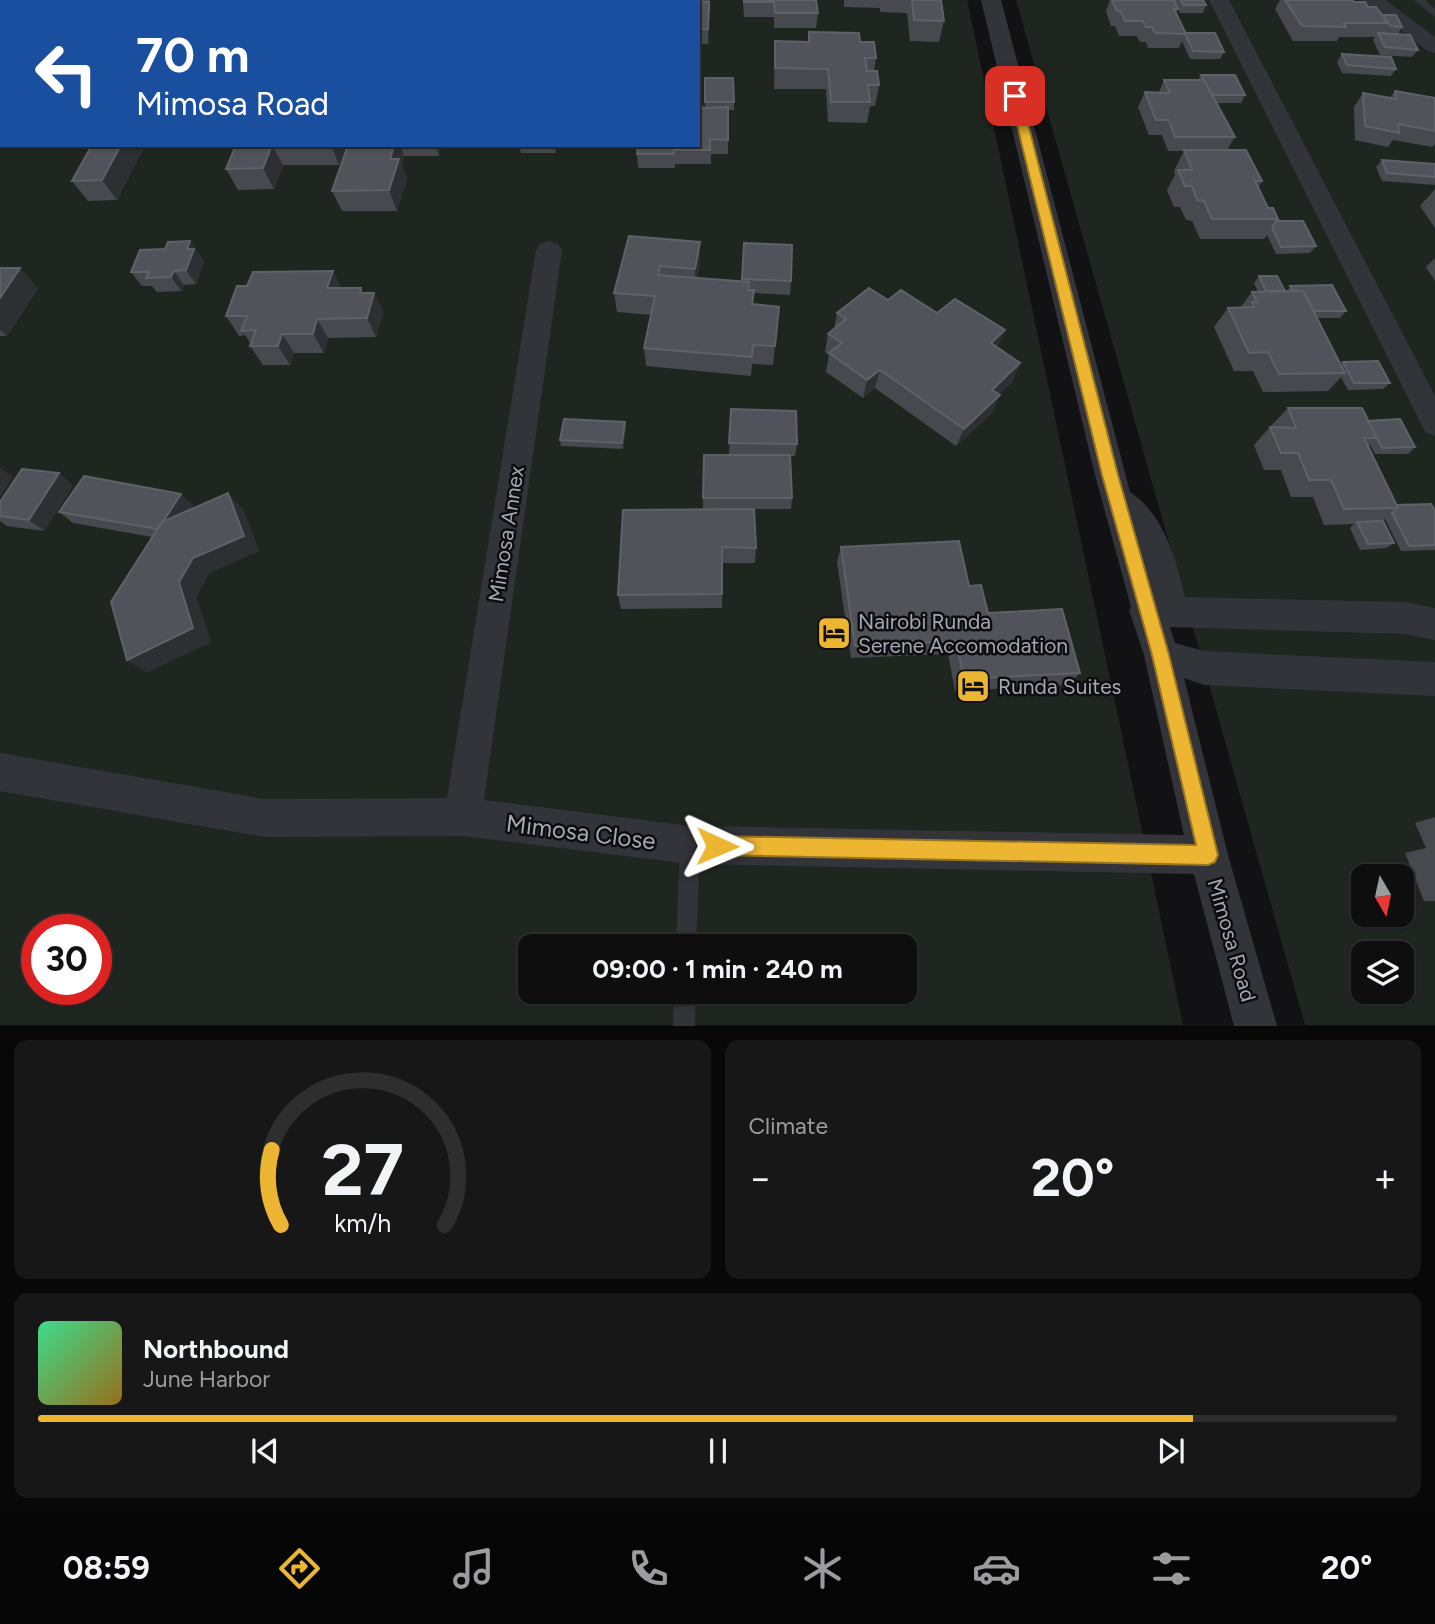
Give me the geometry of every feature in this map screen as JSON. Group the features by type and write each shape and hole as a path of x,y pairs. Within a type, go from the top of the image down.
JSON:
{"street":[{"name":"Mimosa Road","path":"991,0 1110,475 1125,509 1149,534 1163,574 1159,609 1161,655 1208,855 1256,1026"},
{"path":"1219,0 1435,424"},
{"path":"1372,0 1435,47"},
{"name":"Mimosa Annex","path":"463,817 549,250"},
{"path":"1159,609 1226,615 1405,618 1435,624"},
{"path":"1161,655 1205,668 1435,679"},
{"name":"Mimosa Close","path":"0,772 264,818 463,817 690,845 1208,855"}],"lane":[{"path":"1419,0 1435,13"},
{"path":"687,934 690,845"},
{"path":"684,1026 685,1004"}],"shaded area":[{"path":"700,0 967,0 1183,1025 0,1025 0,147 700,147"},
{"path":"1016,0 1435,0 1435,1025 1305,1025"}],"building":[{"path":"744,0 816,0 818,13 775,13 774,2"},
{"path":"912,0 941,0 944,21 914,20"},
{"path":"1112,0 1174,0 1178,9 1174,9 1186,34 1155,33 1152,27 1146,27 1143,21 1125,21"},
{"path":"1181,0 1203,0 1206,5 1183,5"},
{"path":"1285,0 1365,2 1368,7 1376,7 1388,23 1344,23 1346,27 1302,26"},
{"path":"700,2 709,2 708,29 700,29"},
{"path":"1383,15 1396,15 1402,27 1390,26"},
{"path":"809,32 859,33 860,42 874,42 876,58 865,58 867,71 877,71 879,85 868,85 870,102 831,102 828,69 775,68 775,41 809,42"},
{"path":"1185,33 1215,33 1224,52 1193,51"},
{"path":"1378,33 1410,35 1418,50 1385,47"},
{"path":"1342,54 1391,57 1396,69 1347,65"},
{"path":"1201,75 1235,75 1245,95 1212,95"},
{"path":"705,78 733,78 734,102 705,102"},
{"path":"1164,80 1204,80 1235,137 1175,137 1169,120 1156,120 1145,92 1170,93"},
{"path":"1395,91 1435,98 1435,131 1398,124 1399,133 1365,126 1363,93 1396,99"},
{"path":"700,103 702,108 728,107 728,140 710,139 710,150 637,154 638,147 700,147"},
{"path":"91,147 120,147 102,180 72,181"},
{"path":"235,147 271,147 263,168 226,169"},
{"path":"347,147 393,147 390,159 399,159 389,190 332,191"},
{"path":"1184,150 1246,150 1262,181 1255,181 1268,208 1273,208 1278,219 1212,219 1204,201 1197,200 1192,186 1185,186 1178,170 1192,170"},
{"path":"1382,160 1435,164 1435,177 1387,173"},
{"path":"1276,221 1303,221 1316,246 1281,247 1272,227"},
{"path":"629,236 700,242 695,269 660,266 658,275 749,282 748,290 754,290 752,304 779,307 775,346 753,345 752,357 644,348 655,296 614,293"},
{"path":"190,241 187,249 194,249 186,270 174,271 171,277 146,278 149,272 131,272 140,250 165,249 168,242"},
{"path":"744,243 792,245 791,281 742,279"},
{"path":"0,268 20,268 0,298"},
{"path":"333,271 327,288 361,288 360,293 374,293 367,318 317,319 313,334 282,334 278,346 250,346 256,330 241,331 247,316 226,316 237,286 247,286 253,272"},
{"path":"1259,276 1277,276 1285,291 1266,291"},
{"path":"1332,285 1346,311 1314,311 1303,291 1293,291 1290,286"},
{"path":"869,288 888,300 901,290 937,313 955,299 1005,330 991,343 1020,363 992,390 1000,395 964,429 880,370 867,380 829,353 842,343 828,334 846,319 837,313"},
{"path":"1303,291 1345,373 1279,374 1268,352 1249,353 1228,308 1254,307 1252,302 1257,302 1252,292"},
{"path":"1378,361 1390,383 1354,383 1343,362"},
{"path":"1288,408 1362,408 1377,438 1364,438 1398,508 1344,509 1331,480 1309,480 1298,453 1281,453 1270,427 1296,428"},
{"path":"731,409 796,411 797,444 729,443"},
{"path":"564,419 625,422 622,443 560,440"},
{"path":"1400,419 1415,447 1382,448 1368,421"},
{"path":"704,455 790,455 792,498 703,498"},
{"path":"22,469 59,473 29,520 0,516 0,502"},
{"path":"84,476 181,494 157,529 59,512"},
{"path":"228,493 244,536 193,558 179,582 193,628 127,660 111,602 162,522"},
{"path":"1431,504 1435,511 1435,545 1409,546 1392,513 1398,508 1397,505"},
{"path":"754,509 756,548 722,547 722,594 618,595 623,510"},
{"path":"1383,521 1394,543 1368,544 1357,522"},
{"path":"959,541 969,586 981,585 988,613 1062,609 1080,673 964,679 956,641 855,646 841,547"}],"place":[{"name":"Nairobi Runda Serene Accomodation","path":"834,633"},
{"name":"Runda Suites","path":"973,686"}],"route":[{"path":"717,846 1208,855 1161,655 1146,610 1110,475 1015,96"}]}
